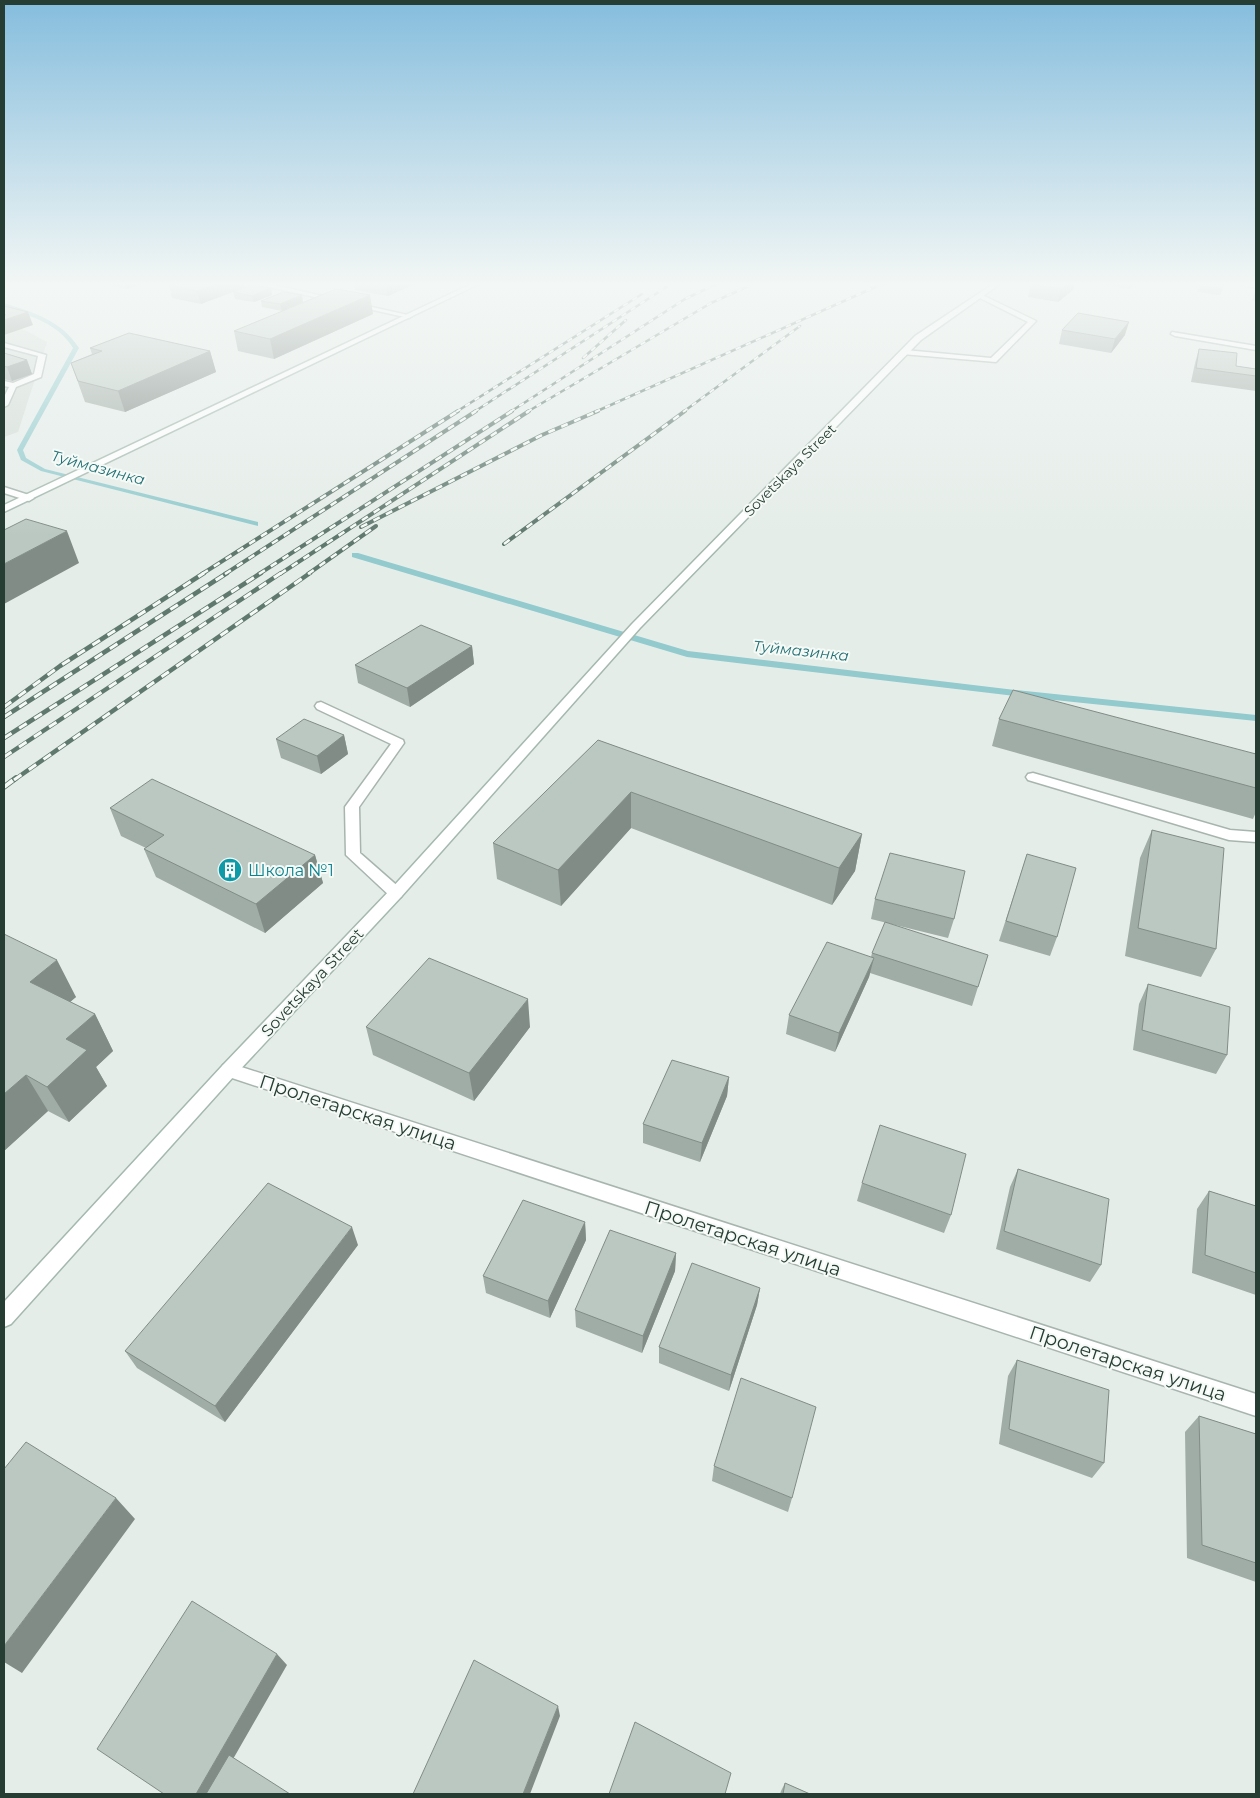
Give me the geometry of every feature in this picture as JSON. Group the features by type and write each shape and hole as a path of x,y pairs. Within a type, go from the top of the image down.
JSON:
{"street":[{"path":"4,406 13,386 38,375 39,368"},
{"path":"4,510 301,368"},
{"name":"Sovetskaya Street","path":"4,1316 229,1070 396,893 617,646 889,368"},
{"path":"4,383 13,386"},
{"path":"4,490 29,498"},
{"path":"322,706 398,743 352,807 353,855 396,893"},
{"path":"1033,777 1229,835 1256,837"},
{"name":"Пролетарская улица","path":"229,1070 1256,1406"}],"shaded area":[{"path":"4,368 39,368 18,432 4,437"}],"building":[{"path":"73,368 171,368 118,391 78,381"},
{"path":"1196,368 1249,368 1256,369 1256,376"},
{"path":"26,519 67,531 4,564 4,530"},
{"path":"421,625 472,646 407,688 355,665"},
{"path":"1013,690 1256,754 1256,788 999,719"},
{"path":"304,719 344,735 317,756 276,739"},
{"path":"598,740 862,834 839,868 631,792 558,870 493,843"},
{"path":"152,779 315,855 256,904 144,849 164,835 110,808"},
{"path":"1152,830 1224,848 1216,949 1138,928"},
{"path":"890,853 965,871 954,919 875,899"},
{"path":"1027,854 1076,868 1057,937 1006,921"},
{"path":"885,922 988,955 978,987 872,953"},
{"path":"4,934 57,960 30,982 95,1014 66,1039 87,1050 47,1087 26,1075 4,1094"},
{"path":"827,942 874,958 839,1033 789,1015"},
{"path":"429,958 528,999 469,1073 366,1027"},
{"path":"1148,984 1230,1007 1227,1055 1142,1030"},
{"path":"672,1060 729,1077 702,1143 643,1124"},
{"path":"880,1125 966,1154 951,1215 862,1183"},
{"path":"1018,1169 1109,1199 1101,1265 1004,1231"},
{"path":"268,1183 352,1227 215,1406 125,1351"},
{"path":"1209,1191 1256,1206 1256,1273 1205,1255"},
{"path":"523,1200 585,1222 548,1301 483,1276"},
{"path":"610,1230 676,1253 643,1336 575,1310"},
{"path":"692,1263 760,1288 731,1375 659,1347"},
{"path":"1017,1360 1109,1390 1104,1463 1009,1429"},
{"path":"741,1378 816,1407 792,1498 714,1466"},
{"path":"1199,1416 1256,1434 1256,1563 1202,1545"},
{"path":"26,1442 116,1498 4,1646 4,1469"},
{"path":"192,1601 277,1654 196,1794 164,1794 97,1749"},
{"path":"474,1660 558,1706 523,1794 413,1794"},
{"path":"635,1722 731,1773 725,1794 609,1794"},
{"path":"229,1755 290,1794 206,1794"},
{"path":"785,1783 810,1794 783,1794"}],"waterway":[{"name":"Туймазинка","path":"65,368 20,450 23,459 43,470 255,524"},
{"name":"Туймазинка","path":"355,555 687,654 1015,693 1256,718"}],"railway":[{"path":"456,412 526,368"},
{"path":"474,412 542,368"},
{"path":"510,412 578,368"},
{"path":"527,412 601,368"},
{"path":"595,412 694,368"},
{"path":"683,412 743,368"},
{"path":"202,574 458,411"},
{"path":"225,574 476,411"},
{"path":"259,574 512,411"},
{"path":"280,574 529,411"},
{"path":"361,527 542,435 598,411"},
{"path":"504,544 685,411"},
{"path":"308,574 376,526"},
{"path":"4,707 60,666 204,573"},
{"path":"4,717 227,573"},
{"path":"4,738 261,573"},
{"path":"4,757 281,573"},
{"path":"14,780 310,573"},
{"path":"4,787 16,778"}],"place":[{"name":"Школа №1","path":"230,870"}]}
